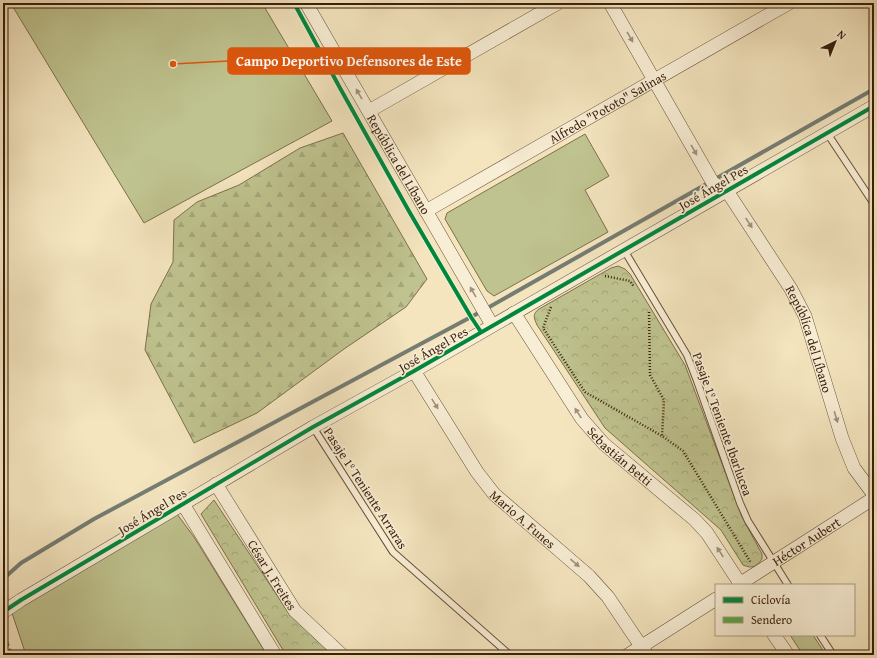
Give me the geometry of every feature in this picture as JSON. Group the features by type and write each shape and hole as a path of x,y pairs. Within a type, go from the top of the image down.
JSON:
{"street":[{"path":"369,111 558,3"},
{"name":"República del Líbano","path":"610,3 714,183 727,191 791,289 805,316 842,438 854,468 874,496"},
{"name":"Alfredo \"Pototo\" Salinas","path":"426,211 789,3"},
{"name":"República del Líbano","path":"312,5 369,111 492,325"},
{"name":"José Ángel Pes","path":"3,612 313,427 414,371 874,106"},
{"name":"Sebastián Betti","path":"514,313 582,419 604,444 695,520 707,533 740,584"},
{"name":"Mario A. Funes","path":"414,371 477,472 494,494 589,576 608,597 645,650"},
{"name":"César J. Freites","path":"216,484 295,611 342,655"},
{"name":"Héctor Aubert","path":"740,584 874,496"},
{"path":"183,504 275,655"},
{"path":"628,655 645,650 715,600"},
{"path":"775,636 788,655"}],"lane":[{"path":"827,133 874,204"},
{"name":"Pasaje 1º Teniente Ibarlucea","path":"624,250 686,355 697,381 740,503 748,521 787,584"},
{"name":"Pasaje 1º Teniente Arraras","path":"313,427 393,552 510,655"},
{"path":"821,636 833,655"}],"path":[{"path":"603,275 630,281 634,288"},
{"path":"557,304 550,308 543,328 585,392 662,436 682,451 753,567"},
{"path":"646,306 650,313 650,375 664,400 662,436"}],"green space":[{"path":"20,3 262,3 332,121 144,223 13,7"},
{"path":"343,133 427,279 406,307 344,349 257,413 194,443 145,350 151,304 173,262 174,220 197,202 239,185 300,148"},
{"path":"585,134 609,176 585,190 608,232 494,296 487,291 445,219 447,213"},
{"path":"618,266 625,269 630,274 685,365 742,517 762,554 762,559 754,566 749,567 743,565 721,530 605,428 537,325 534,316 539,309 611,268"},
{"path":"214,500 288,612 333,655 286,655 201,514"},
{"path":"177,514 194,537 267,655 26,655 11,610"},
{"path":"791,636 814,636 826,655 803,655"}],"waterway":[{"path":"3,579 21,563 94,519 484,310 874,89"}],"marked path":[{"path":"3,632 12,655"}],"cycle path":[{"path":"294,3 410,213 481,332"},
{"path":"3,612 313,427 414,371 874,106"}],"place":[{"name":"Campo Deportivo Defensores de Este","path":"173,64"}]}
